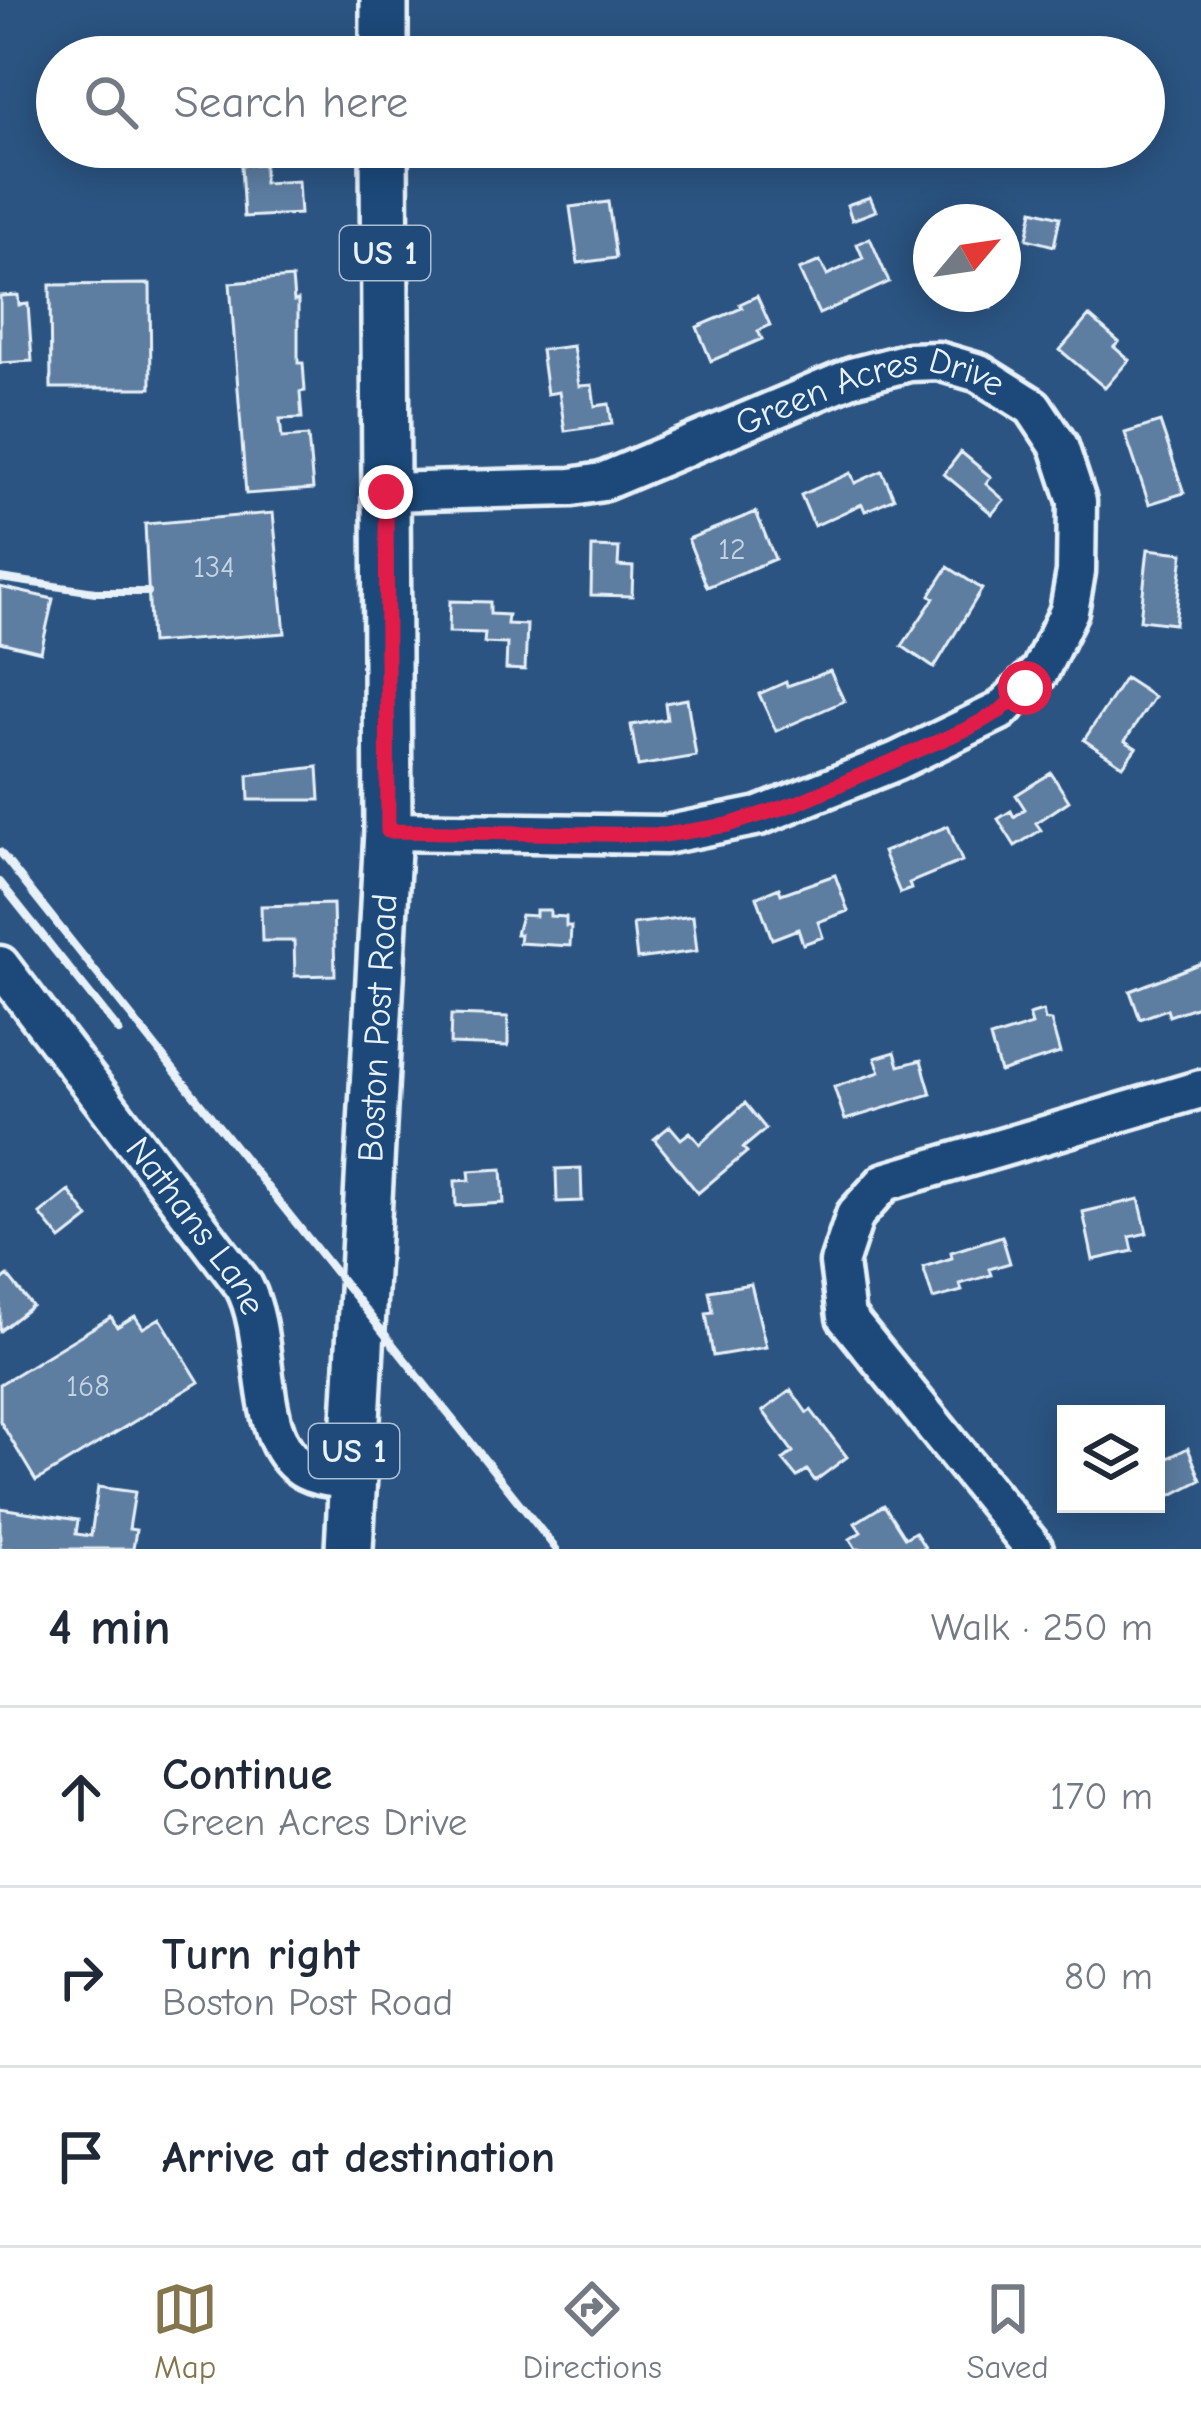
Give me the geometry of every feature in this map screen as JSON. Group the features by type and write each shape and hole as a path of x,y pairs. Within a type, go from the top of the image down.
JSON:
{"main road":[{"path":"384,0 384,36"},
{"name":"Boston Post Road","path":"350,1549 388,831 384,168"}],"street":[{"name":"Green Acres Drive","path":"386,492 572,487 602,482 852,377 909,362 938,361 980,373 1033,407 1059,446 1077,500 1076,572 1069,611 1055,645 1025,688 1000,711 969,728 797,803 695,832 465,835 388,831"},
{"name":"Nathans Lane","path":"0,965 244,1286 259,1320 269,1412 289,1456 310,1473 353,1481"},
{"path":"1034,1549 846,1317 839,1263 855,1215 885,1182 1201,1089"}],"building":[{"path":"241,168 264,168 264,183 298,181 300,214 244,217"},
{"path":"870,197 876,211 852,220 847,205"},
{"path":"608,202 616,258 578,263 570,207"},
{"path":"1033,210 1060,217 1054,246 1027,239"},
{"path":"870,238 889,282 819,314 799,270 820,261 827,275 863,258 857,244"},
{"path":"292,278 294,301 298,300 298,363 303,363 305,391 300,392 302,418 280,419 282,438 308,436 313,489 246,494 230,283"},
{"path":"150,284 151,388 51,388 50,285"},
{"path":"18,295 19,305 28,304 32,361 0,363 0,296"},
{"path":"757,296 770,325 758,331 762,339 711,361 697,327 742,308 740,304"},
{"path":"1089,316 1119,342 1114,347 1129,360 1105,388 1060,350"},
{"path":"573,346 579,386 592,385 595,406 609,404 612,424 565,431 559,392 547,394 541,350"},
{"path":"1160,422 1184,493 1149,504 1125,433"},
{"path":"961,452 991,477 986,484 1004,500 992,514 944,474"},
{"path":"882,471 894,498 865,511 862,504 814,526 801,495 851,473 855,483"},
{"path":"756,512 775,559 707,587 688,539"},
{"path":"273,513 285,633 151,643 145,524"},
{"path":"592,547 619,548 618,566 633,567 632,596 591,595"},
{"path":"1148,549 1183,553 1175,624 1140,620"},
{"path":"948,567 982,589 934,668 902,646"},
{"path":"0,587 53,599 41,652 0,642"},
{"path":"450,601 490,602 490,614 508,615 507,624 527,625 525,670 506,669 507,644 484,643 485,633 449,632"},
{"path":"830,671 844,701 776,731 759,694"},
{"path":"1125,678 1154,697 1125,741 1136,748 1123,766 1084,740"},
{"path":"687,699 696,756 638,766 631,725 667,719 665,703"},
{"path":"318,767 320,800 249,800 248,775"},
{"path":"1051,773 1069,801 1036,823 1041,830 1015,846 998,819 1011,811 1014,817 1025,809 1016,795"},
{"path":"948,826 962,861 909,883 911,889 900,893 883,852"},
{"path":"835,875 848,911 818,922 823,937 803,944 798,929 772,939 757,897 779,888 781,894"},
{"path":"333,904 335,975 295,976 294,941 262,941 261,906"},
{"path":"536,910 566,917 566,926 571,926 570,946 519,943 520,934 516,934 521,915 536,916"},
{"path":"693,916 697,951 637,959 633,924"},
{"path":"1201,963 1201,1005 1169,1016 1167,1009 1140,1019 1130,991"},
{"path":"1043,1011 1045,1020 1051,1021 1060,1053 1000,1072 990,1038 1032,1025 1029,1015"},
{"path":"451,1015 508,1017 508,1046 450,1044"},
{"path":"895,1052 899,1066 921,1060 931,1094 845,1120 834,1087 880,1072 875,1058"},
{"path":"745,1103 766,1129 743,1148 747,1152 698,1193 654,1139 670,1126 681,1139 690,1132 700,1144"},
{"path":"581,1168 582,1201 557,1202 556,1169"},
{"path":"502,1169 504,1203 456,1206 455,1181 470,1180 469,1171"},
{"path":"69,1191 89,1218 61,1240 40,1214"},
{"path":"1139,1199 1147,1233 1130,1237 1133,1251 1093,1260 1083,1212"},
{"path":"1002,1236 1010,1263 989,1269 991,1275 960,1284 962,1291 933,1299 923,1267 952,1258 951,1252"},
{"path":"8,1276 32,1306 0,1331 0,1282"},
{"path":"751,1284 766,1347 713,1356 706,1313 713,1312 709,1291"},
{"path":"135,1316 143,1328 160,1318 199,1382 36,1481 0,1421 0,1384 111,1317 117,1327"},
{"path":"791,1390 847,1457 815,1481 807,1470 797,1477 783,1460 793,1452 763,1411"},
{"path":"1188,1448 1201,1480 1165,1498 1165,1460"},
{"path":"98,1487 135,1492 129,1529 136,1530 133,1549 0,1549 0,1508 78,1520 76,1534 91,1536"},
{"path":"884,1505 905,1538 915,1532 926,1549 856,1549 850,1539 861,1532 855,1523"}],"railway":[{"path":"0,578 95,592 148,592"},
{"path":"0,852 556,1549"},
{"path":"0,882 119,1031"}],"route":[{"path":"386,492 388,831 665,835 728,825 797,803 969,728 1000,711 1025,688"}]}
